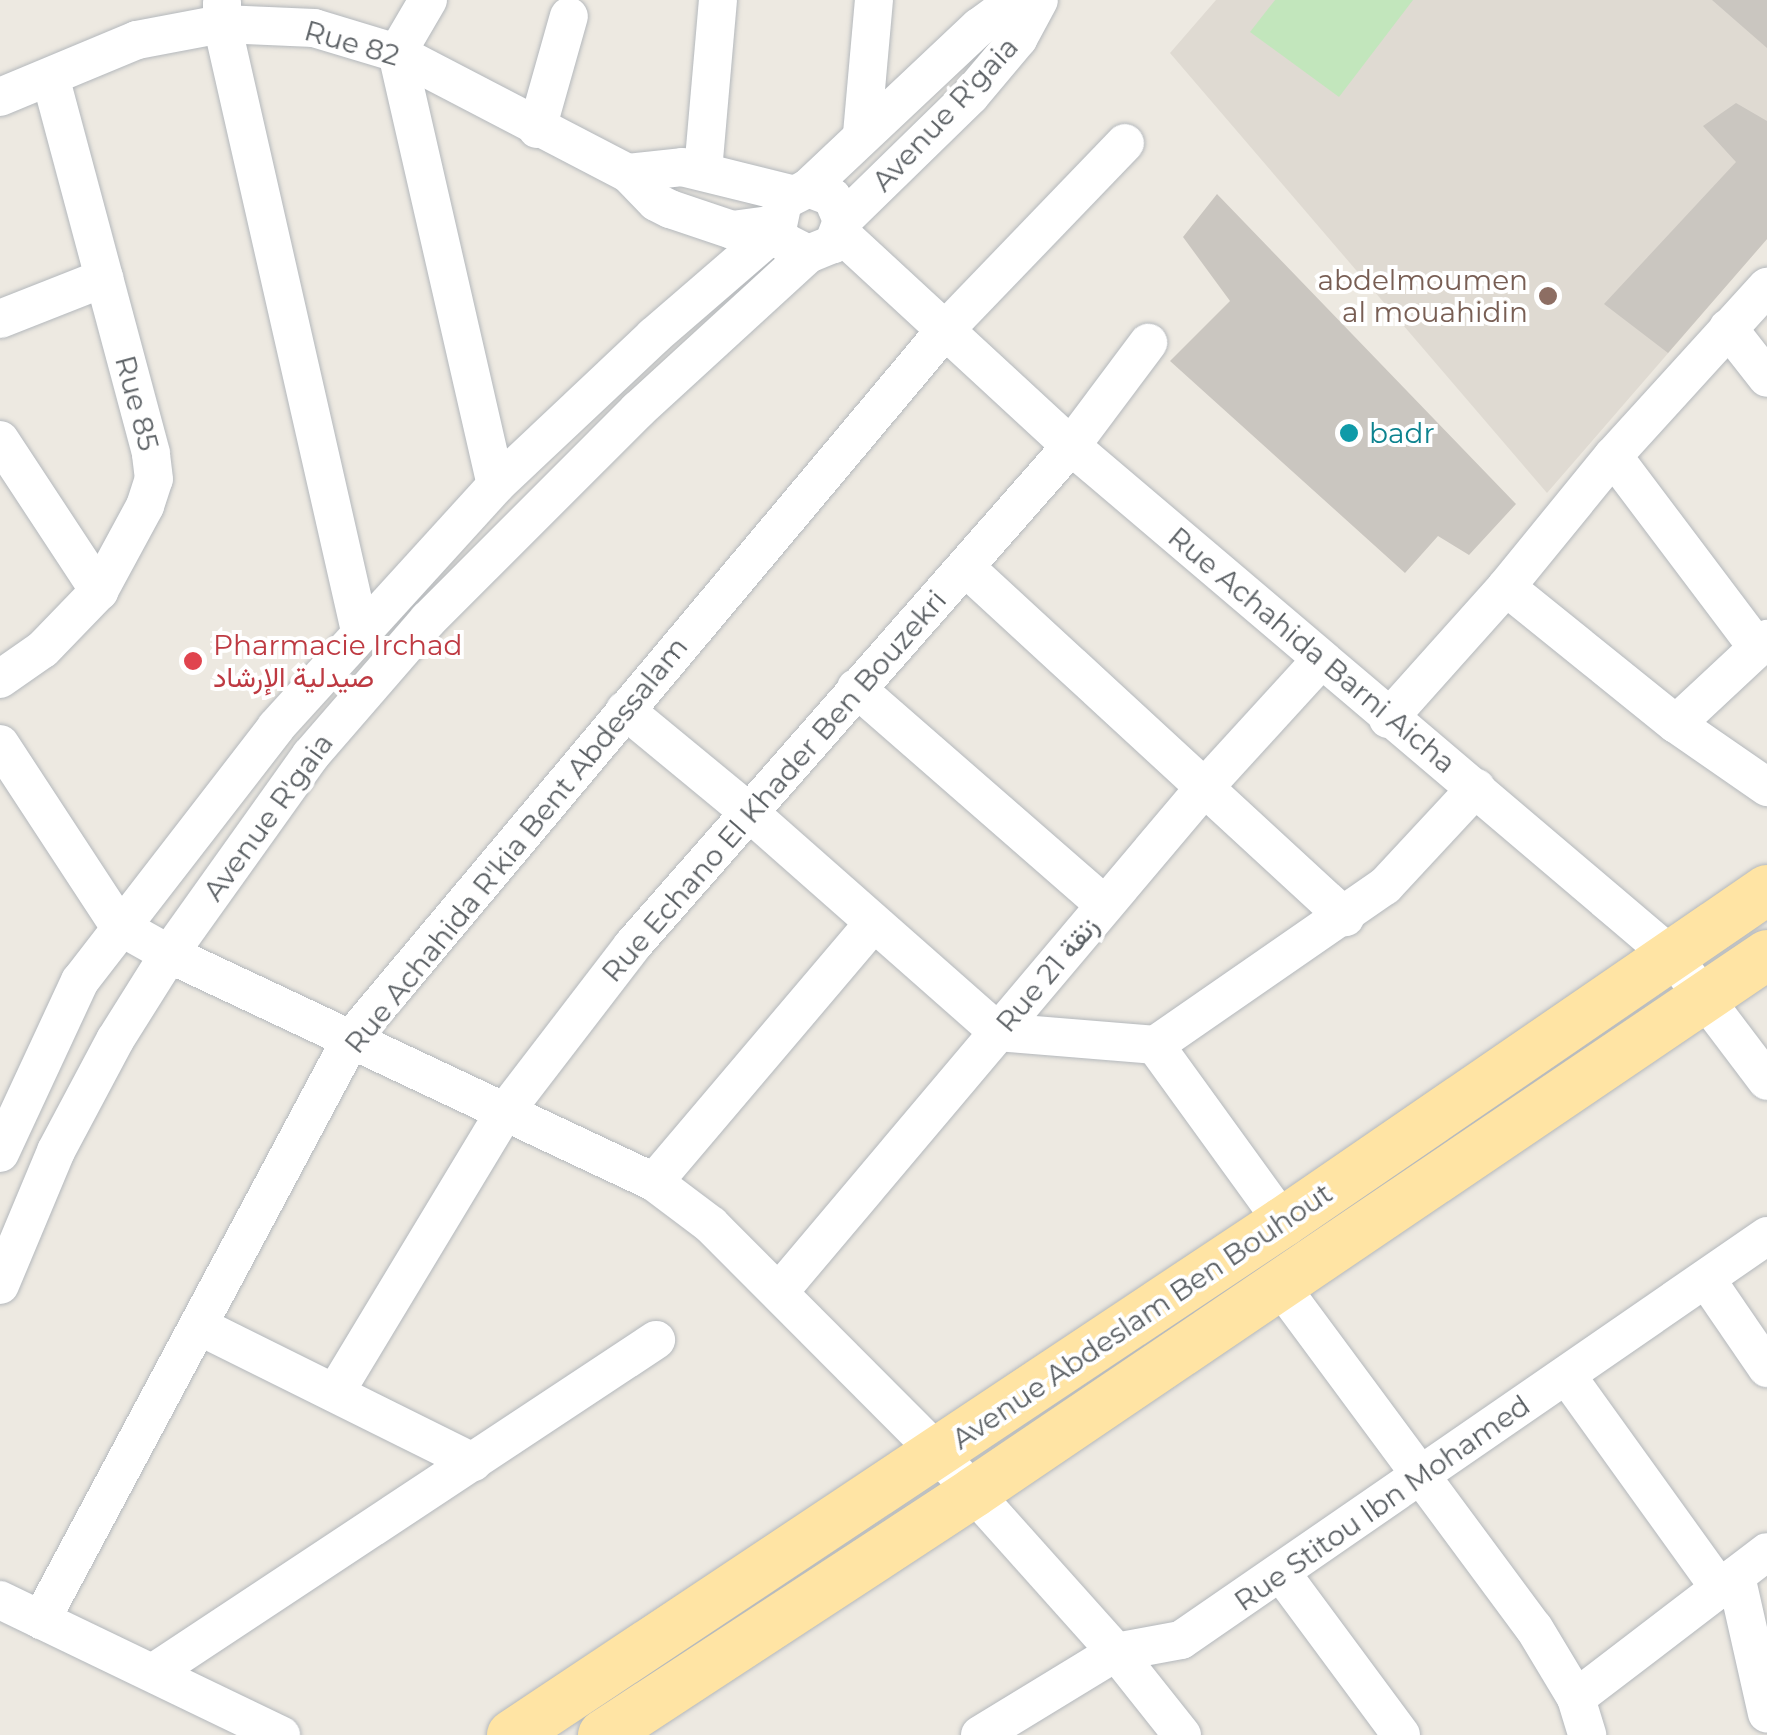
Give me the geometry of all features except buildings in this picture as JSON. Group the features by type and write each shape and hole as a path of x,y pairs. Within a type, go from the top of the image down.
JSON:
{"main road":[{"name":"Avenue Abdeslam Ben Bouhout","path":"512,1735 1283,1222 1674,958 1767,890"},
{"name":"Avenue Abdeslam Ben Bouhout","path":"602,1735 974,1492 1767,955"}],"street":[{"path":"428,0 398,53 496,485"},
{"path":"703,171 718,0"},
{"path":"862,134 874,0"},
{"name":"Avenue R'gaia","path":"0,1152 8,1113 80,981 118,926 276,726 496,485 862,134 979,27 1016,0"},
{"name":"Avenue R'gaia","path":"0,1285 56,1151 115,1040 169,954 310,755 428,620 638,410 808,254 822,252 841,227 970,96 1018,39 1040,0"},
{"path":"222,12 360,631"},
{"name":"Rue 82","path":"0,96 137,40 222,12 314,28 398,53 628,174 656,202 690,217 732,230 788,209"},
{"path":"537,129 570,16"},
{"name":"Rue 85","path":"0,679 42,648 99,591 152,490 154,478 152,454 51,78"},
{"name":"Rue Achahida R'kia Bent Abdessalam","path":"41,1620 201,1327 351,1038 946,330 1125,143"},
{"path":"628,174 668,166 703,171 788,209 795,250 808,254"},
{"name":"Rue Achahida Barni Aicha","path":"788,209 832,197 841,227 1071,446 1674,958 1767,1081"},
{"path":"0,318 104,278"},
{"path":"1388,719 1506,588 1612,456 1767,286"},
{"path":"1728,328 1767,378"},
{"name":"Rue Echano El Khader Ben Bouzekri","path":"335,1393 504,1112 682,884 751,814 856,688 1071,446 1148,343"},
{"path":"0,440 99,591"},
{"path":"1612,456 1762,643 1676,724"},
{"path":"964,567 1346,917"},
{"path":"1506,588 1676,724 1767,787"},
{"name":"Rue 21 زنقة","path":"779,1292 1204,788 1320,661"},
{"path":"856,688 1105,905"},
{"path":"625,710 751,814 998,1032 1155,1045 1346,917 1424,848 1476,788"},
{"path":"0,744 118,926 169,954 654,1182 711,1225 938,1453 1116,1652 1182,1735"},
{"path":"654,1182 873,924"},
{"path":"1155,1045 1283,1222"},
{"name":"Rue Stitou Ibn Mohamed","path":"980,1735 1116,1652 1181,1640 1420,1479 1767,1236"},
{"path":"1706,1279 1767,1368"},
{"path":"1279,1284 1534,1628 1576,1698 1587,1735"},
{"path":"201,1327 473,1462"},
{"path":"154,1672 656,1340"},
{"path":"1567,1376 1728,1583 1767,1714"},
{"path":"1576,1698 1767,1552"},
{"path":"1282,1574 1401,1735"},
{"path":"0,1600 282,1735"}],"shaded area":[{"name":"abdelmoumen al mouahidin","path":"1216,0 1767,0 1767,239 1547,493 1170,53"}],"green space":[{"path":"1275,0 1413,0 1339,97 1250,32"}],"place":[{"name":"abdelmoumen al mouahidin","path":"1548,296"},
{"name":"badr","path":"1349,433"},
{"name":"Pharmacie Irchad صيدلية الإرشاد","path":"193,661"}]}
